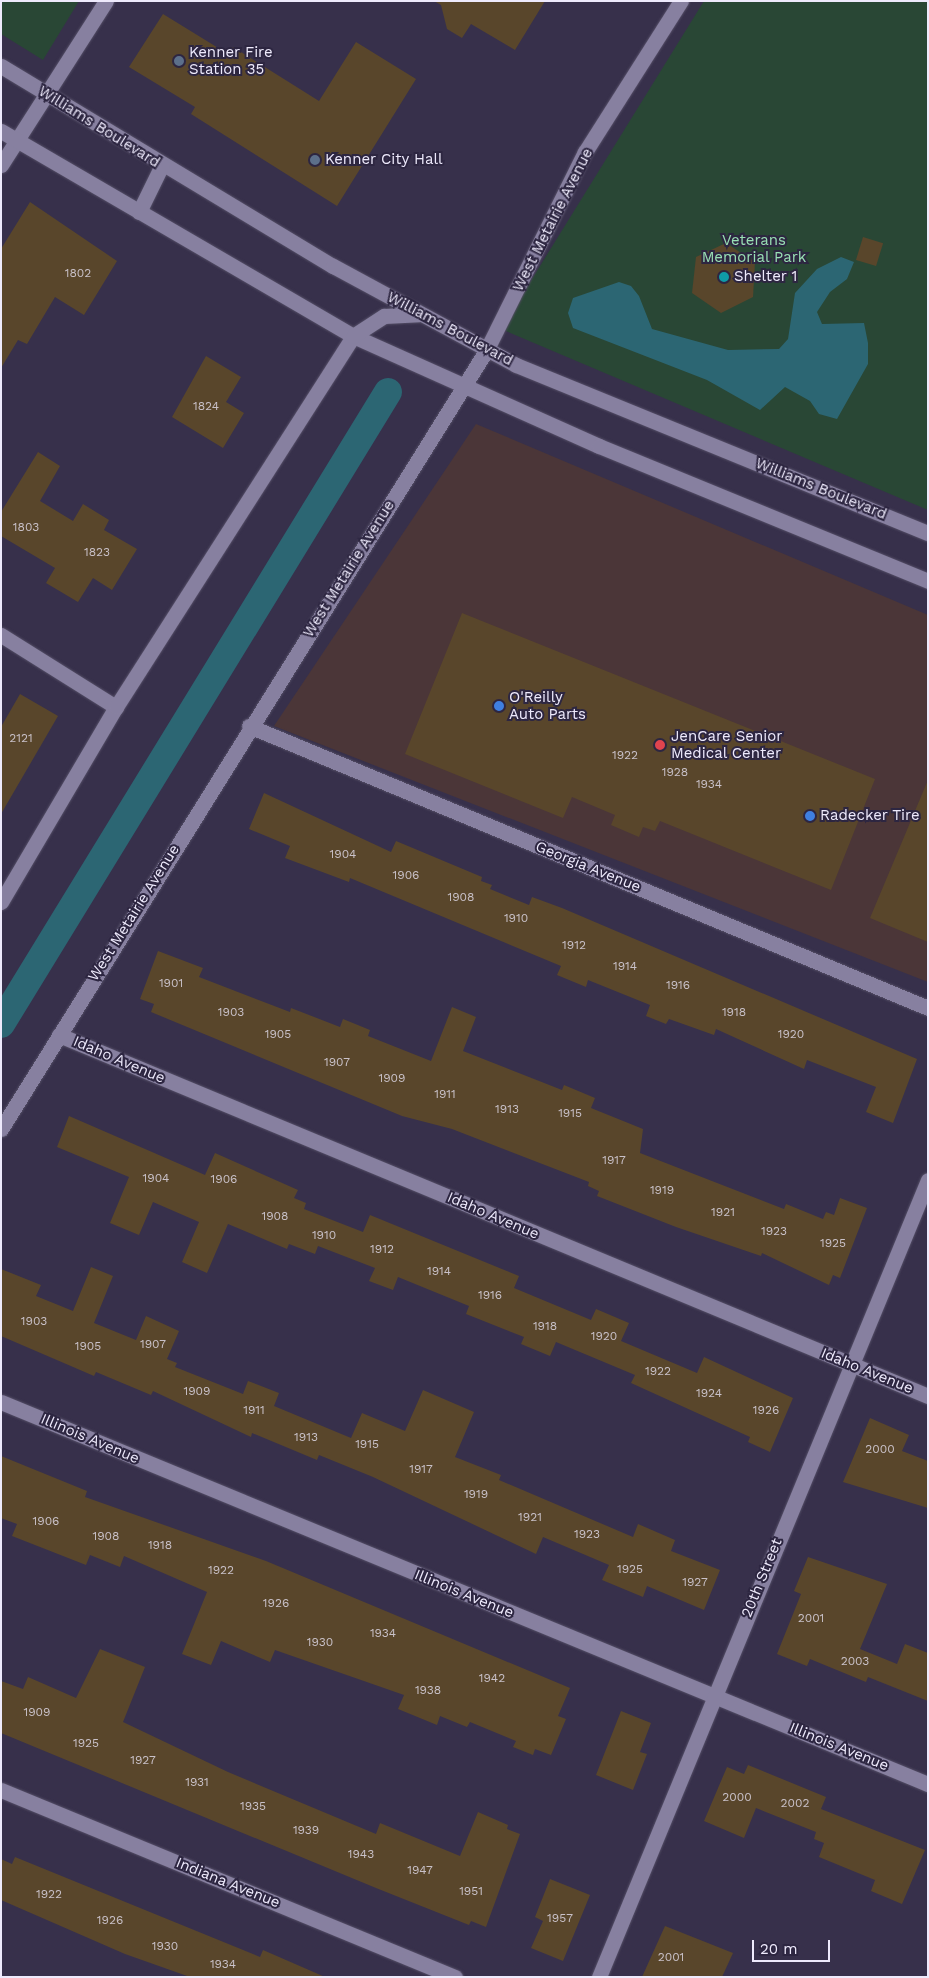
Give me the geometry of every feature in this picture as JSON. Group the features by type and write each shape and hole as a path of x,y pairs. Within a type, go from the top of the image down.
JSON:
{"street":[{"path":"1,165 49,96 106,1"},
{"name":"West Metairie Avenue","path":"1,1129 249,726 487,349 585,152 681,1"},
{"name":"Williams Boulevard","path":"1,66 162,165 419,314 487,349 928,533"},
{"path":"1,131 353,336 464,387 928,581"},
{"path":"138,212 162,165"},
{"path":"1,902 116,707 353,336 384,316 419,314"},
{"path":"1,635 116,707"},
{"name":"Georgia Avenue","path":"249,726 928,1008"},
{"name":"Idaho Avenue","path":"59,1035 928,1396"},
{"name":"20th Street","path":"599,1977 928,1180"},
{"name":"Illinois Avenue","path":"1,1402 928,1784"},
{"name":"Indiana Avenue","path":"1,1790 455,1977"}],"shaded area":[{"path":"841,257 854,262 847,279 830,292 817,312 822,324 864,323 868,343 868,364 837,419 819,414 810,401 785,387 760,410 707,380 573,328 568,313 573,298 619,282 631,286 639,296 652,329 728,350 779,349 788,339 795,293 817,269"},
{"path":"476,424 928,615 928,982 274,726"}],"green space":[{"path":"1,1 79,1 43,60 1,34"},
{"name":"Veterans Memorial Park","path":"704,1 928,1 928,510 501,329"}],"building":[{"path":"434,1 545,1 515,50 471,24 462,38 447,29 441,5"},
{"name":"Kenner City Hall","path":"163,14 228,54 233,47 319,101 356,42 416,79 337,206 191,114 195,107 129,67"},
{"path":"30,202 117,261 84,315 55,297 27,344 18,340 1,368 1,249"},
{"path":"863,237 883,243 876,266 856,260"},
{"name":"Shelter 1","path":"726,243 755,262 753,297 721,313 692,293 696,257"},
{"path":"206,356 241,377 226,402 244,413 223,448 172,417"},
{"path":"38,452 60,466 40,501 73,521 83,504 109,520 104,530 137,549 112,590 93,578 78,602 46,583 55,568 1,536 1,512"},
{"path":"462,613 875,779 831,890 660,821 655,831 643,827 639,837 611,825 615,815 572,797 563,818 405,754"},
{"path":"20,694 58,716 1,814 1,727"},
{"path":"928,780 928,942 870,918"},
{"path":"264,793 391,852 396,841 482,877 481,881 492,885 490,889 529,905 532,897 562,908 917,1059 893,1123 866,1112 876,1087 807,1060 804,1069 716,1029 714,1035 669,1019 666,1024 646,1016 650,1005 588,980 586,987 557,975 561,966 350,878 349,882 285,858 290,846 249,829"},
{"path":"158,951 203,968 199,977 290,1012 291,1008 340,1027 343,1019 370,1030 368,1036 431,1061 452,1007 476,1017 463,1051 562,1090 564,1085 595,1098 591,1108 643,1129 640,1153 784,1209 786,1204 823,1219 826,1212 834,1215 840,1198 867,1208 840,1278 833,1275 829,1285 762,1253 761,1256 676,1227 597,1196 599,1191 588,1186 589,1182 452,1129 402,1116 151,1012 154,1004 140,999"},
{"path":"69,1116 205,1175 215,1153 298,1190 294,1198 306,1203 304,1209 363,1232 370,1215 519,1276 514,1288 591,1320 596,1309 629,1323 621,1341 697,1373 704,1357 793,1398 770,1452 748,1442 750,1437 631,1383 635,1375 556,1342 550,1356 521,1344 524,1337 466,1314 469,1306 398,1277 393,1290 369,1281 375,1268 318,1246 315,1254 289,1244 287,1249 228,1224 207,1273 182,1262 199,1222 153,1202 139,1235 110,1223 129,1177 57,1147"},
{"path":"91,1267 113,1276 94,1323 136,1340 146,1316 179,1331 167,1359 177,1363 175,1367 243,1394 248,1381 279,1393 274,1406 351,1438 362,1413 405,1431 423,1390 474,1412 455,1457 501,1475 499,1480 633,1537 638,1524 675,1540 671,1551 720,1570 704,1610 647,1586 643,1597 602,1580 609,1565 543,1537 536,1554 373,1477 319,1455 317,1460 252,1433 251,1437 153,1391 151,1395 96,1372 94,1376 1,1336 1,1269 41,1285 36,1296 73,1311"},
{"path":"870,1418 909,1435 902,1451 928,1461 928,1508 843,1482"},
{"path":"1,1456 87,1491 85,1497 266,1561 570,1688 558,1716 566,1719 551,1755 535,1749 533,1755 513,1747 516,1741 470,1722 467,1727 440,1716 437,1725 398,1709 404,1695 275,1650 270,1662 221,1641 211,1665 182,1654 207,1592 124,1556 120,1567 90,1555 86,1565 12,1536 17,1524 1,1518"},
{"path":"808,1557 887,1584 860,1649 897,1664 905,1644 928,1653 928,1701 868,1677 866,1682 810,1659 807,1666 777,1654 801,1594 794,1591"},
{"path":"100,1649 145,1667 123,1722 228,1772 376,1834 380,1823 460,1856 478,1812 508,1825 507,1829 520,1834 486,1927 471,1921 469,1925 376,1888 1,1733 1,1681 23,1689 28,1677 76,1698"},
{"path":"621,1711 651,1723 640,1752 647,1754 633,1790 596,1775"},
{"path":"748,1765 826,1797 821,1809 925,1850 902,1904 871,1891 875,1880 819,1857 824,1843 814,1839 816,1832 756,1808 744,1838 704,1821 727,1767 744,1774"},
{"path":"15,1857 260,1957 263,1950 325,1977 190,1977 125,1954 1,1900 1,1859 12,1864"},
{"path":"550,1879 590,1895 563,1961 531,1948 543,1921 535,1917"},
{"path":"665,1926 733,1953 722,1977 642,1977"}],"waterway":[{"path":"1,1024 388,392"}],"place":[{"name":"Kenner Fire Station 35","path":"179,61"},
{"name":"Kenner City Hall","path":"315,160"},
{"name":"Shelter 1","path":"724,277"},
{"name":"O'Reilly Auto Parts","path":"499,706"},
{"name":"JenCare Senior Medical Center","path":"660,745"},
{"name":"Radecker Tire","path":"810,816"}]}
